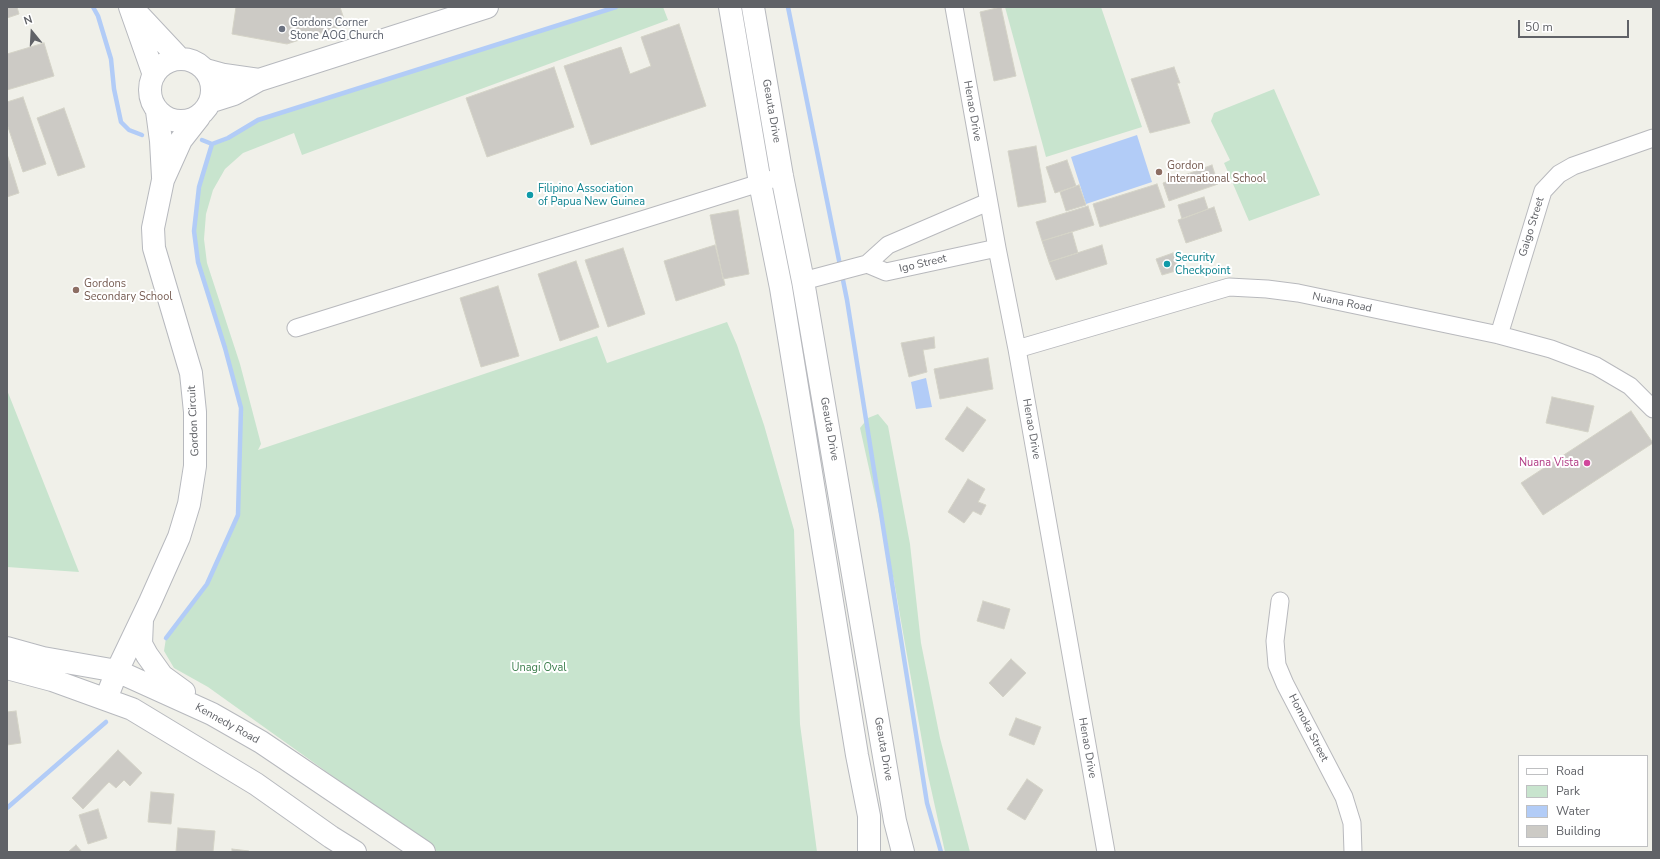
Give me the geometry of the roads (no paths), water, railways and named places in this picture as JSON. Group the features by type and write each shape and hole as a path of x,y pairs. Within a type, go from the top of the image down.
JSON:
{"main road":[{"path":"131,7 179,58"},
{"path":"131,7 154,75"},
{"path":"259,80 224,75 206,70 193,61 179,58 164,64 154,75 150,93 152,103 157,111 170,120 178,121 205,109 259,80 487,7"},
{"name":"Geauta Drive","path":"730,7 760,183 781,288 857,755 869,816 869,852"},
{"name":"Geauta Drive","path":"753,7 782,176 811,280 895,821 903,852"},
{"path":"205,109 212,82 206,70"},
{"name":"Gordon Circuit","path":"106,699 117,671 179,537 189,504 195,466 195,412 191,373 154,248 153,228 163,180 181,140 205,109"},
{"name":"Gordon Circuit","path":"157,111 161,141 163,180"},
{"path":"43,658 69,662 96,658 110,652 142,618"},
{"path":"142,618 141,644 162,676 212,714"},
{"name":"Kennedy Road","path":"7,648 43,658 117,671 212,714 261,742 424,852"},
{"path":"7,668 52,680 132,709 256,784 331,837 355,852"}],"street":[{"name":"Henao Drive","path":"954,7 988,202 1017,348 1106,852"},
{"name":"Gaigo Street","path":"1499,335 1544,191 1559,174 1573,166 1653,138"},
{"path":"296,328 782,176"},
{"path":"811,280 867,264 888,244 988,202"},
{"name":"Igo Street","path":"867,264 886,272 997,248"},
{"name":"Nuana Road","path":"1017,348 1229,287 1266,289 1298,293 1499,335 1551,349 1596,366 1630,386 1653,409"},
{"name":"Homoka Street","path":"1280,601 1275,641 1277,666 1344,797 1352,823 1353,852"}],"water":[{"path":"1137,135 1152,182 1086,204 1071,157"},
{"path":"926,378 932,407 916,409 911,382"}],"waterway":[{"path":"93,7 98,16 111,59 114,89 121,122 129,130 142,135"},
{"path":"166,638 207,584 238,515 241,408 225,348 198,262 194,231 199,187 212,144 228,138 258,120 616,7"},
{"path":"788,7 847,300 927,803 941,852"},
{"path":"202,140 212,144"},
{"path":"7,808 106,722"}],"place":[{"name":"Gordons Corner Stone AOG Church","path":"282,29"},
{"name":"Gordon International School","path":"1159,172"},
{"name":"Filipino Association of Papua New Guinea","path":"530,195"},
{"name":"Security Checkpoint","path":"1167,264"},
{"name":"Gordons Secondary School","path":"76,290"},
{"name":"Nuana Vista","path":"1587,463"}],"park label":[{"name":"Unagi Oval","path":"539,668"}]}
